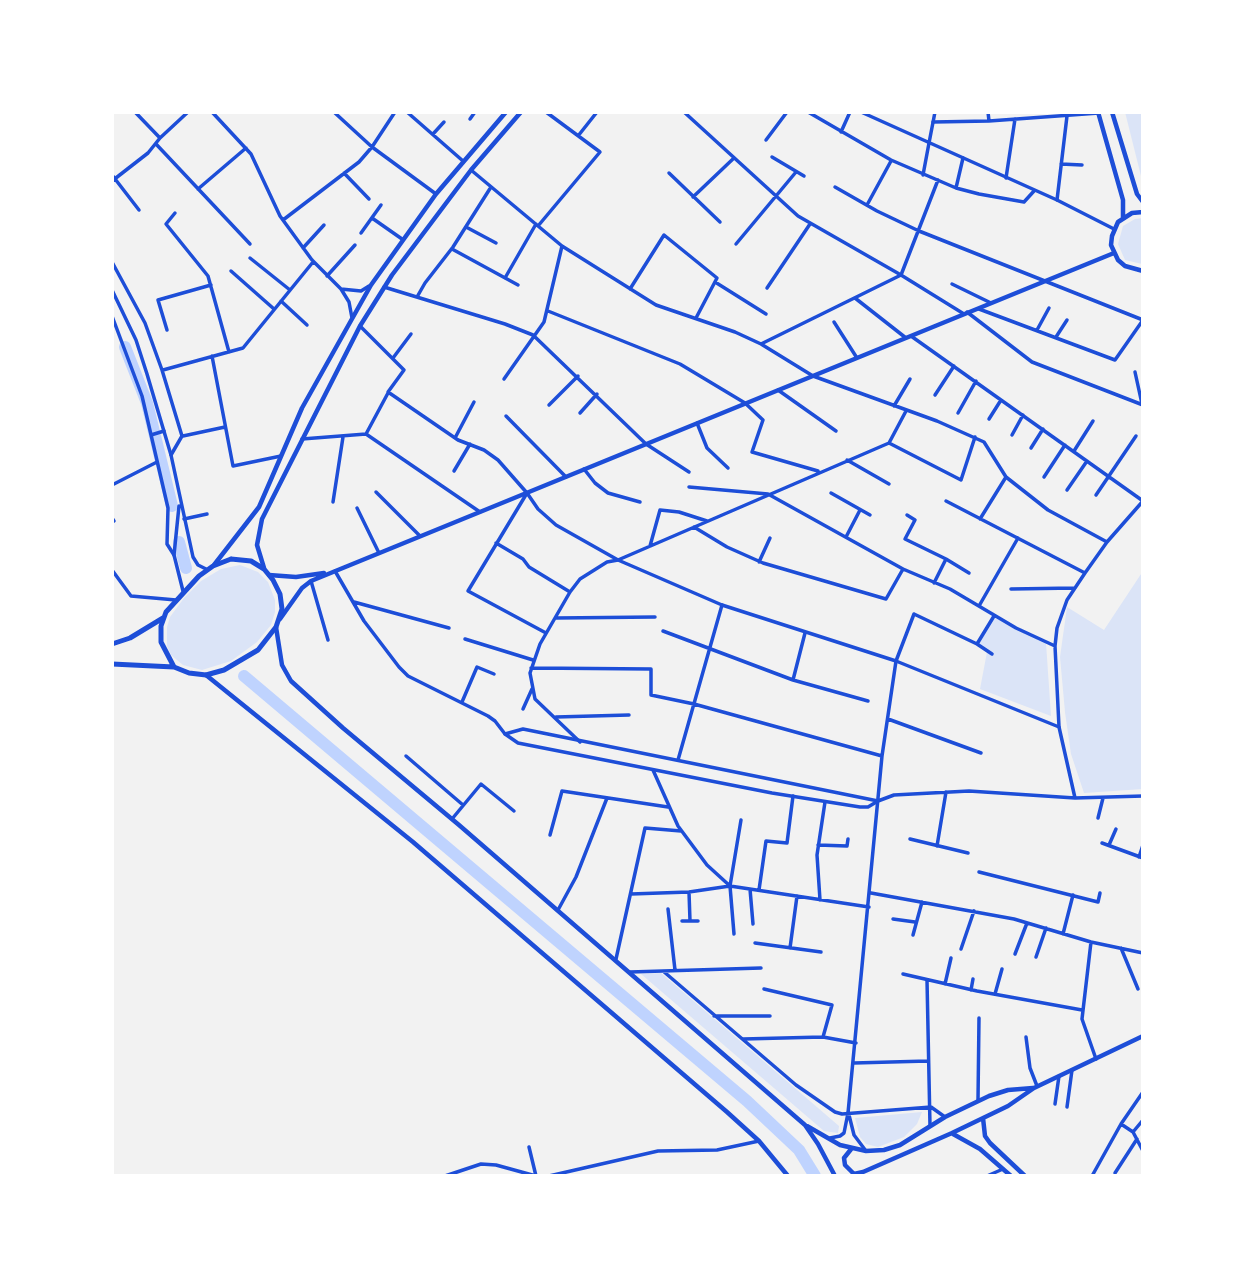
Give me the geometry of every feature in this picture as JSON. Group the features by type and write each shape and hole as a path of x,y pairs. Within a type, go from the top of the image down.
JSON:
{"highway":[{"path":"112,664 174,667 189,673 206,675 247,658 258,650 276,627 282,609 280,594 264,569 251,561 230,559 210,568 183,592 163,618 161,642 174,667"},
{"path":"112,644 130,638 163,618"}],"main road":[{"path":"210,568 259,507 302,408 383,268 436,194 506,112"},
{"path":"264,569 257,544 262,519 360,326 392,275 471,170 521,112"},
{"path":"1112,112 1137,194 1143,202"},
{"path":"1098,113 1123,200 1123,217"},
{"path":"1143,212 1123,217 1114,229 1111,245 1125,266 1143,271"},
{"path":"279,621 302,588 311,581 1114,253"},
{"path":"383,268 392,275"},
{"path":"270,575 296,577 335,571"},
{"path":"276,627 282,665 290,681 616,959 805,1125 852,1148 866,1151 894,1147 945,1117 978,1102 1008,1090 1036,1087"},
{"path":"206,675 413,842 759,1140 788,1176"},
{"path":"852,1148 844,1158 845,1165 855,1174 862,1174 983,1118 1036,1087 1143,1037"},
{"path":"1008,1090 1013,1096 1012,1103"},
{"path":"983,1118 985,1136 990,1143 1025,1176"},
{"path":"805,1125 835,1176"},
{"path":"952,1133 971,1143 1011,1176"}],"street":[{"path":"135,112 160,138"},
{"path":"139,210 113,178 148,153 188,112"},
{"path":"212,112 246,148 283,220 313,262 341,289 349,302 352,318"},
{"path":"283,220 359,162 395,112"},
{"path":"407,112 463,161"},
{"path":"470,119 475,112"},
{"path":"505,278 537,225 600,152 547,112"},
{"path":"578,136 597,112"},
{"path":"684,112 776,197 810,224 966,313 1031,362 1142,405"},
{"path":"766,140 786,112"},
{"path":"808,112 891,160 956,188 1024,202 1034,191"},
{"path":"841,132 850,112"},
{"path":"861,112 1057,200 1114,229"},
{"path":"923,175 935,112"},
{"path":"988,112 989,121"},
{"path":"335,113 372,147 436,194"},
{"path":"933,122 1098,113"},
{"path":"1057,200 1067,116"},
{"path":"1006,178 1015,119"},
{"path":"433,134 444,122"},
{"path":"156,144 250,244"},
{"path":"198,189 246,148"},
{"path":"772,157 804,176"},
{"path":"693,197 734,158"},
{"path":"956,188 963,158"},
{"path":"867,205 891,160"},
{"path":"1061,164 1082,165"},
{"path":"471,170 562,246 656,305 761,344 813,376 975,437 990,448 1000,471 1006,477 1048,510 1107,542"},
{"path":"736,244 796,172"},
{"path":"344,173 369,200"},
{"path":"669,173 719,222"},
{"path":"761,344 901,275 938,180"},
{"path":"417,297 452,249 491,187"},
{"path":"835,187 919,231 1143,320 1115,360 978,308"},
{"path":"361,233 382,205"},
{"path":"175,214 166,224 208,276 229,352"},
{"path":"372,218 402,239"},
{"path":"767,288 810,224"},
{"path":"303,247 324,225"},
{"path":"466,227 496,243"},
{"path":"630,289 664,235 716,278 696,318"},
{"path":"327,275 355,246"},
{"path":"504,379 544,322 562,246"},
{"path":"452,249 518,285"},
{"path":"250,258 290,290"},
{"path":"112,262 145,323 162,370 182,436 171,455"},
{"path":"162,370 243,348 313,262"},
{"path":"232,271 275,309"},
{"path":"715,282 766,314"},
{"path":"952,284 991,303"},
{"path":"167,330 158,300 211,285"},
{"path":"341,289 361,291 372,285"},
{"path":"384,287 533,335 646,444 689,472"},
{"path":"112,290 135,340 164,431 193,557 198,565 210,568"},
{"path":"855,298 1143,501 1107,542 1063,610 1055,646 1059,727 1075,798"},
{"path":"281,301 307,326"},
{"path":"1037,330 1049,308"},
{"path":"548,311 668,358 745,403 764,420 752,452 820,471"},
{"path":"112,316 142,396 169,508 167,544 174,555 183,592"},
{"path":"1056,337 1067,320"},
{"path":"834,322 857,358"},
{"path":"360,326 404,370 388,392 366,434"},
{"path":"393,358 411,334"},
{"path":"212,356 233,466 281,456"},
{"path":"935,395 954,366"},
{"path":"1136,372 1142,405"},
{"path":"549,405 578,376"},
{"path":"894,406 910,379"},
{"path":"958,413 976,382"},
{"path":"778,390 836,431"},
{"path":"388,392 455,438 484,450 498,460 538,509 556,525 618,560 722,605 896,662 1059,727"},
{"path":"580,412 597,394"},
{"path":"989,419 1001,399"},
{"path":"455,438 474,402"},
{"path":"580,742 535,699 531,668 546,633 580,579 597,567 889,443 906,411"},
{"path":"1012,435 1023,415"},
{"path":"506,416 566,477"},
{"path":"1074,451 1093,421"},
{"path":"697,423 707,448 728,468"},
{"path":"182,436 225,427"},
{"path":"1031,448 1043,429"},
{"path":"151,435 164,431"},
{"path":"301,439 366,434 480,512"},
{"path":"1096,495 1136,436"},
{"path":"333,502 343,437"},
{"path":"889,443 961,480 975,437"},
{"path":"454,471 470,444"},
{"path":"1044,477 1065,445"},
{"path":"847,460 889,484"},
{"path":"1067,490 1087,461"},
{"path":"112,485 158,462"},
{"path":"584,469 594,483 608,493 640,502"},
{"path":"980,519 1006,477"},
{"path":"690,487 768,495 904,569 950,589 1016,628 1055,646"},
{"path":"376,492 420,536"},
{"path":"527,493 468,590 546,633"},
{"path":"831,493 870,515"},
{"path":"174,555 180,500"},
{"path":"946,501 1085,573"},
{"path":"357,508 379,553"},
{"path":"650,546 660,510 679,512 707,521"},
{"path":"846,537 860,510"},
{"path":"184,519 207,514"},
{"path":"907,514 915,520 905,539 969,573"},
{"path":"694,527 759,562 887,599 904,569"},
{"path":"759,562 770,538"},
{"path":"978,606 1018,538"},
{"path":"496,543 570,592"},
{"path":"934,583 946,559"},
{"path":"112,570 131,596 176,600"},
{"path":"335,571 364,621 408,676 495,721 505,734 518,743 860,807 868,807 894,795 946,792 995,792 1075,798 1143,796"},
{"path":"311,581 328,640"},
{"path":"1012,589 1075,588"},
{"path":"352,601 449,628"},
{"path":"678,760 722,605"},
{"path":"828,1138 844,1133 848,1113 882,756 896,662 914,614 992,654"},
{"path":"977,644 994,615"},
{"path":"555,618 654,617"},
{"path":"663,631 793,680 868,701"},
{"path":"793,680 805,633"},
{"path":"465,639 533,661"},
{"path":"462,702 477,667 494,674"},
{"path":"531,668 651,669 651,695 694,704 882,756"},
{"path":"523,709 532,689"},
{"path":"554,717 629,715"},
{"path":"887,719 981,754"},
{"path":"505,734 523,729 878,801"},
{"path":"406,756 463,805"},
{"path":"652,768 681,831 707,865 730,886"},
{"path":"452,819 481,783 514,811"},
{"path":"550,835 562,791 668,807"},
{"path":"937,846 946,792"},
{"path":"758,890 766,841 787,844 793,796"},
{"path":"558,910 576,877 607,798"},
{"path":"1098,818 1103,798"},
{"path":"820,900 818,845 825,802"},
{"path":"734,934 730,886 741,820"},
{"path":"616,959 645,828 681,831"},
{"path":"1109,845 1116,829"},
{"path":"818,845 847,846 848,839"},
{"path":"910,839 968,853"},
{"path":"1102,843 1141,857 1143,845"},
{"path":"979,872 1098,902 1100,893"},
{"path":"631,894 689,892 730,886 869,907"},
{"path":"750,889 753,924"},
{"path":"689,892 690,921"},
{"path":"871,893 1027,922 1091,942 1143,953"},
{"path":"1063,933 1073,895"},
{"path":"790,948 797,896"},
{"path":"913,935 922,902"},
{"path":"668,909 675,970"},
{"path":"961,949 974,911"},
{"path":"893,919 916,922"},
{"path":"682,921 698,921"},
{"path":"1015,954 1027,922"},
{"path":"1036,957 1046,928"},
{"path":"1091,942 1082,1010 1084,1027 1096,1059"},
{"path":"755,943 821,952"},
{"path":"1121,948 1138,989"},
{"path":"944,984 951,958"},
{"path":"629,972 761,968"},
{"path":"995,994 1002,969"},
{"path":"663,971 796,1085 835,1112 931,1107 945,1117"},
{"path":"903,974 971,990 1082,1010"},
{"path":"971,990 974,979"},
{"path":"927,980 930,1126"},
{"path":"764,989 832,1005 823,1037"},
{"path":"714,1016 771,1016"},
{"path":"978,1102 979,1018"},
{"path":"742,1040 823,1037 856,1043"},
{"path":"1026,1037 1030,1068 1036,1087"},
{"path":"854,1063 928,1061"},
{"path":"1067,1107 1072,1070"},
{"path":"1055,1104 1059,1076"},
{"path":"1092,1176 1121,1124 1143,1092"},
{"path":"848,1113 854,1135 866,1151"},
{"path":"1133,1132 1143,1120"},
{"path":"1121,1124 1133,1132 1143,1151"},
{"path":"1115,1173 1137,1139"},
{"path":"445,1176 481,1164 496,1165 537,1176 550,1176 658,1151 717,1150 759,1140"},
{"path":"529,1147 537,1176"},
{"path":"987,1176 1003,1169"}],"shaded area":[{"path":"1125,112 1143,112 1143,184"},
{"path":"1143,218 1142,264 1125,260 1118,244 1123,226"},
{"path":"240,565 258,572 268,582 275,600 271,625 257,642 231,661 202,670 183,665 171,655 167,646 170,617 201,581 221,569"},
{"path":"1143,571 1143,789 1084,793 1071,754 1065,712 1060,657 1067,607 1104,630"},
{"path":"994,617 1046,643 1051,716 980,689 987,652 979,644"},
{"path":"661,973 839,1126 838,1133 824,1131 641,974"},
{"path":"922,1112 917,1124 904,1137 878,1147 866,1144 860,1137 855,1118"}],"waterway":[{"path":"125,347 147,403 172,506"},
{"path":"179,542 186,568"},
{"path":"244,676 747,1101 799,1150 815,1176"}]}
